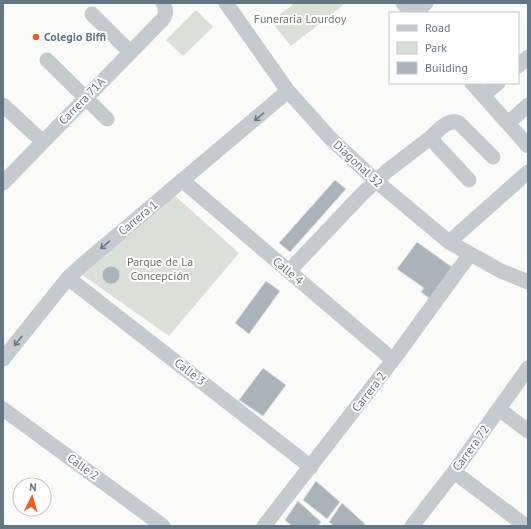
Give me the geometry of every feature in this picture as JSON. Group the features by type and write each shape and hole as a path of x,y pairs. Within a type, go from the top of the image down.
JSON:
{"street":[{"name":"Carrera 71A","path":"3,184 162,20 166,12 163,3"},
{"name":"Diagonal 32","path":"226,3 288,91 331,139 376,181 449,242 501,271 528,282"},
{"path":"403,3 411,12"},
{"path":"413,12 426,3"},
{"path":"92,14 130,52"},
{"path":"519,65 528,58"},
{"path":"47,60 107,119"},
{"path":"473,84 528,146"},
{"path":"483,95 497,84"},
{"name":"Carrera 1","path":"3,359 68,278 288,91"},
{"path":"3,105 43,142"},
{"path":"508,123 528,105"},
{"path":"289,271 362,194 387,171 449,122 455,121 459,123 493,157"},
{"path":"430,138 469,180"},
{"path":"449,242 528,172"},
{"name":"Calle 4","path":"183,181 393,360"},
{"name":"Carrera 2","path":"264,526 393,360 470,254"},
{"name":"Calle 3","path":"68,278 311,467"},
{"name":"Carrera 72","path":"412,526 454,472 528,368"},
{"name":"Calle 2","path":"3,409 162,526"},
{"path":"499,409 528,431"},
{"path":"454,472 526,526"}],"green space":[{"name":"Funeraria Lourdoy","path":"295,3 346,3 291,46 271,21"},
{"path":"196,10 213,27 183,56 166,40"},
{"name":"Parque de La Concepción","path":"173,194 239,253 169,336 78,272"}],"building":[{"path":"335,180 346,189 290,252 279,243"},
{"path":"417,242 456,270 433,301 421,292 424,288 397,269"},
{"path":"111,266 115,267 119,271 119,279 115,283 111,284 107,283 103,279 102,275 103,271 107,267"},
{"path":"266,281 280,291 249,334 235,323"},
{"path":"263,368 286,385 263,416 239,400"},
{"path":"316,481 340,502 327,519 303,500"},
{"path":"298,501 321,522 318,526 292,526 285,520"},
{"path":"342,503 365,524 364,526 334,526 329,522"}],"place":[{"name":"Colegio Biffi","path":"36,37"}]}
